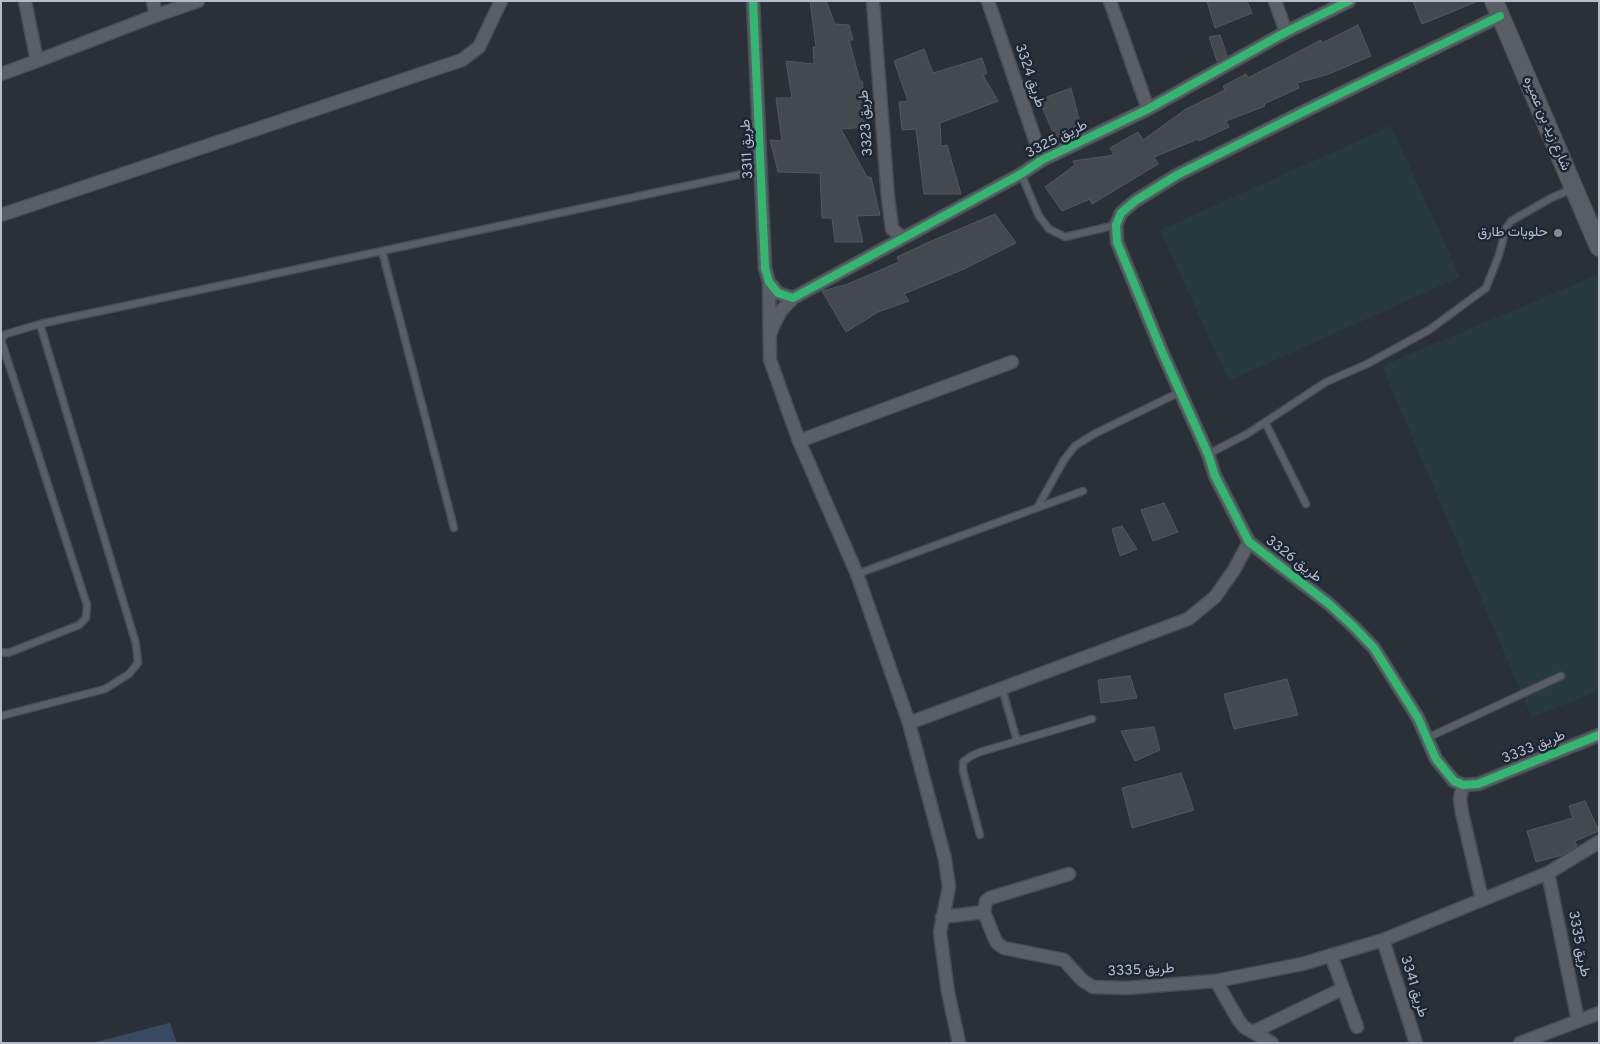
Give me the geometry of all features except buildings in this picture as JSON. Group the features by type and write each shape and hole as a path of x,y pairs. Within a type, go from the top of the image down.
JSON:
{"street":[{"path":"25,1 37,61"},
{"path":"153,1 156,15"},
{"path":"1,74 198,1"},
{"path":"1,215 462,60 479,47 501,1"},
{"name":"طريق 3311","path":"753,1 765,268 769,282 778,293 793,298"},
{"name":"طريق 3323","path":"873,1 888,198 892,229 903,238"},
{"name":"طريق 3324","path":"988,1 1042,160"},
{"path":"1110,1 1148,109"},
{"path":"1275,1 1286,32"},
{"name":"طريق 3325","path":"793,298 1021,174 1042,160 1148,109 1286,32 1349,1"},
{"path":"1116,225 1121,213 1135,201 1177,175 1305,111 1497,8"},
{"name":"شارع زيد بن عميره","path":"1497,8 1599,247"},
{"name":"طريق 3326","path":"1116,225 1117,242 1208,454 1215,476 1249,542 1329,604 1374,648 1418,718 1436,759 1454,781 1463,785"},
{"path":"769,282 768,342 770,360 799,441 857,574 909,723 945,859 949,887 940,932 948,992 959,1043"},
{"path":"768,342 777,318 793,298"},
{"path":"799,441 1012,362"},
{"path":"909,723 1188,620 1216,597 1234,570 1249,542"},
{"name":"طريق 3333","path":"1463,785 1478,784 1599,735"},
{"path":"1463,785 1460,799 1462,813 1482,899"},
{"name":"طريق 3335","path":"984,912 997,943 1004,948 1064,960 1082,980 1093,987 1127,988 1216,981 1302,964 1383,940 1548,873 1599,842"},
{"name":"طريق 3335","path":"1548,873 1578,1021"},
{"path":"942,917 984,912 985,904 990,898 1069,874"},
{"name":"طريق 3341","path":"1383,940 1412,1041"},
{"path":"1331,955 1357,1028"},
{"path":"1216,981 1244,1027 1272,1043"},
{"path":"1253,1032 1342,989"},
{"path":"1520,1043 1599,1013"}],"lane":[{"path":"1,652 8,653 79,625 86,618 87,604 1,339 6,334 40,324 747,173 762,178"},
{"path":"1021,174 1039,216 1049,229 1066,237 1116,225"},
{"path":"1208,454 1247,434 1326,382 1367,364 1429,330 1486,288 1499,255 1506,228 1510,222 1551,198 1574,188"},
{"path":"382,251 454,528"},
{"path":"1,716 105,689 129,674 138,663 136,644 40,324"},
{"path":"1037,508 1064,460 1075,446 1094,434 1180,392"},
{"path":"1264,422 1306,504"},
{"path":"857,574 1083,491"},
{"path":"1427,738 1561,676"},
{"path":"1002,688 1017,741"},
{"path":"980,835 963,771 963,762 980,752 1092,719"}],"green space":[{"path":"1391,126 1460,277 1229,381 1160,230"},
{"path":"1599,274 1599,690 1532,718 1382,366"}],"water":[{"path":"169,1023 177,1043 92,1043"}],"cycle path":[{"path":"753,1 765,268 769,282 778,293 793,298 1021,174 1042,160 1148,109 1286,32 1349,1"},
{"path":"1500,16 1177,175 1135,201 1121,213 1116,225 1117,242 1163,354 1208,454 1215,476 1249,542 1329,604 1374,648 1418,718 1436,759 1454,781 1463,785 1478,784 1599,735"}],"place":[{"name":"حلويات طارق","path":"1558,233"}]}
